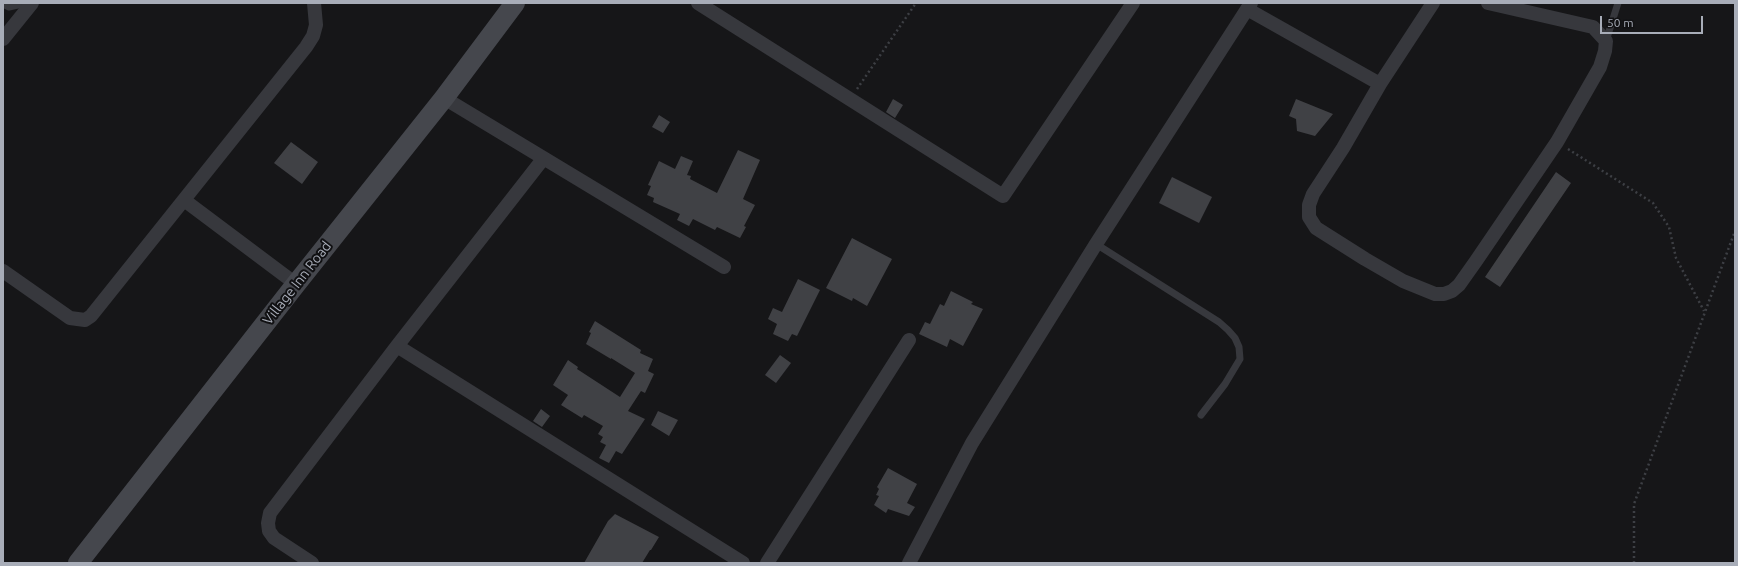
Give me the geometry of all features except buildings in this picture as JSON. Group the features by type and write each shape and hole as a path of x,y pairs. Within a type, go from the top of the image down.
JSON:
{"street":[{"path":"3,39 32,3"},
{"path":"3,270 70,318 85,320 91,316 306,47 313,36 316,25 314,3"},
{"name":"Village Inn Road","path":"78,563 296,284 444,98 515,3"},
{"path":"698,3 1003,196 1133,3"},
{"path":"1433,3 1380,84 1343,148 1313,194 1309,205 1309,217 1316,228 1335,241 1403,282 1435,294 1444,294 1452,291 1459,285 1557,142 1600,67 1606,40 1593,27 1488,3"},
{"path":"909,563 972,443 1096,244 1249,6 1380,84"},
{"path":"444,98 724,267"},
{"path":"312,563 274,538 269,531 268,523 270,513 397,346 543,159"},
{"path":"184,200 296,284"},
{"path":"767,563 909,340"},
{"path":"397,346 743,563"}],"lane":[{"path":"3,4 9,7 27,3"},
{"path":"1606,40 1618,3"},
{"path":"1096,244 1219,322 1235,338 1239,347 1240,359 1226,384 1201,415"}],"path":[{"path":"850,100 916,3"},
{"path":"1557,142 1653,203 1668,227 1676,258 1704,312"},
{"path":"1634,563 1634,504 1735,231"}]}
